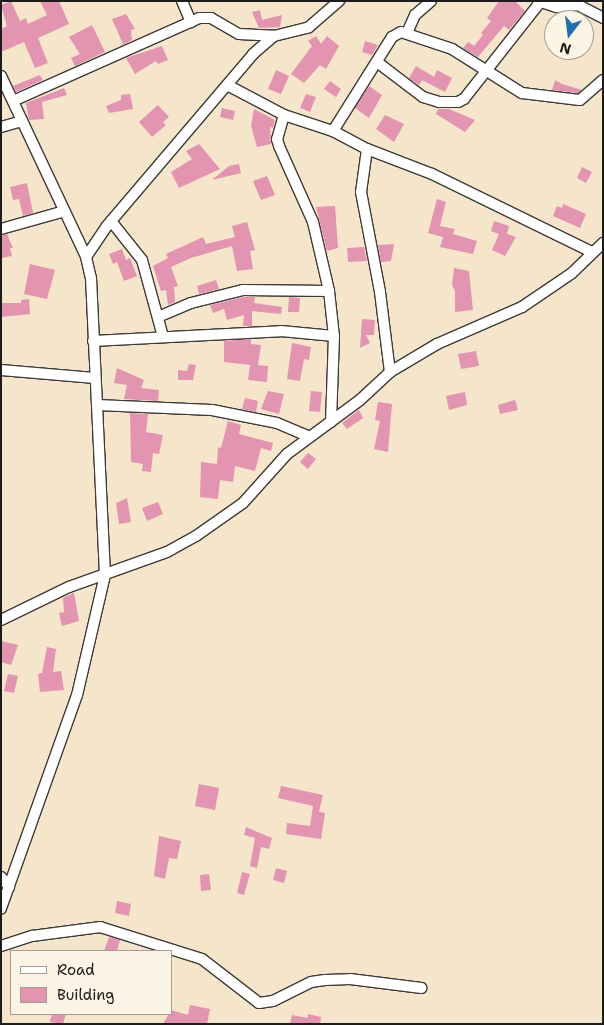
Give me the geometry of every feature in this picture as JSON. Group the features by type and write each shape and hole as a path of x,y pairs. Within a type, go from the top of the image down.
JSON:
{"street":[{"path":"182,1 191,22"},
{"path":"13,102 206,16 239,34 274,36 309,28 339,1"},
{"path":"407,33 415,15 431,1"},
{"path":"377,62 423,97 449,104 464,99 540,2 557,7 578,5 603,18"},
{"path":"333,131 392,37 407,33 444,45 488,70 522,93 548,94 576,100 584,99 603,80"},
{"path":"86,257 111,221 229,86 253,54 274,36"},
{"path":"1,76 86,257 90,278 105,575 77,695 1,909"},
{"path":"229,86 284,115 333,131 367,149 432,174 592,252"},
{"path":"284,115 277,138 279,146 313,222 329,291 334,336 330,422"},
{"path":"1,127 22,121"},
{"path":"367,149 361,192 380,292 390,372"},
{"path":"1,229 65,211"},
{"path":"111,221 142,260 163,337"},
{"path":"1,620 46,597 167,552 227,515 307,436 360,400 390,372 437,344 522,307 572,273 603,243"},
{"path":"158,317 191,303 243,290 329,291"},
{"path":"93,341 281,332 334,336"},
{"path":"1,370 95,378"},
{"path":"96,405 212,410 270,421 307,436"},
{"path":"1,877 9,887"},
{"path":"1,946 32,936 100,927 202,959 258,1003 273,1000 312,982 325,980 350,979 420,988"}],"building":[{"path":"11,1 20,21 26,18 28,24 47,15 40,1 59,1 69,24 38,38 48,63 35,68 24,42 1,52 1,29 7,26 1,5"},
{"path":"499,1 515,1 525,11 509,30 504,26 478,57 463,48 468,42 474,46 483,35 481,33 491,21 487,18"},
{"path":"260,10 262,20 282,15 280,27 259,28 252,12"},
{"path":"126,14 135,29 131,30 132,40 120,46 123,44 112,19"},
{"path":"92,25 105,52 75,66 71,58 80,54 69,37"},
{"path":"316,36 321,44 327,36 339,46 326,69 320,65 304,83 291,74 312,46 308,41"},
{"path":"365,41 378,45 372,55 362,52"},
{"path":"162,46 168,60 158,64 156,61 135,74 126,58"},
{"path":"416,66 434,77 437,70 452,78 445,92 422,80 419,85 409,78"},
{"path":"276,70 289,76 281,94 268,89"},
{"path":"40,75 43,80 16,92 13,86"},
{"path":"555,80 582,90 578,93 552,90"},
{"path":"330,81 341,89 336,97 324,89"},
{"path":"369,86 382,95 369,118 355,108"},
{"path":"64,88 67,95 42,102 44,119 29,120 26,103"},
{"path":"130,94 133,109 109,113 106,106 121,100 121,95"},
{"path":"306,94 316,97 310,112 300,108"},
{"path":"158,105 169,117 163,122 166,125 152,137 139,122"},
{"path":"222,108 235,111 233,120 220,117"},
{"path":"254,109 275,120 273,128 270,127 271,144 257,147 251,126"},
{"path":"438,109 449,109 475,120 465,132 436,114"},
{"path":"385,115 404,124 394,142 376,129"},
{"path":"199,144 220,169 179,188 171,172 192,159 186,151"},
{"path":"239,164 241,173 212,180 229,166"},
{"path":"582,167 592,172 586,183 577,178"},
{"path":"267,176 275,195 261,200 253,181"},
{"path":"27,183 33,213 23,216 19,199 13,200 10,187"},
{"path":"437,199 446,202 440,226 455,229 453,234 477,241 473,254 440,247 443,237 428,233"},
{"path":"563,204 586,214 580,228 553,216 557,206 562,208"},
{"path":"335,206 338,248 327,251 316,207"},
{"path":"494,221 509,226 507,234 516,237 505,256 492,250 499,234 491,231"},
{"path":"247,222 255,250 250,251 253,269 237,271 232,246 191,258 171,267 178,286 174,287 175,302 168,305 166,290 161,291 153,266 168,258 166,254 203,237 206,244 235,237 232,226"},
{"path":"7,234 13,248 10,248 12,256 1,258 1,236"},
{"path":"394,244 391,261 381,262 378,245"},
{"path":"364,247 367,261 348,262 347,248"},
{"path":"122,249 126,260 130,258 137,276 124,281 117,262 113,264 109,254"},
{"path":"30,264 55,270 47,299 24,294"},
{"path":"454,268 469,271 473,310 455,312 455,291 452,285"},
{"path":"216,280 219,289 199,294 197,286"},
{"path":"244,297 255,297 254,303 282,307 281,314 252,311 252,326 243,326 244,315 227,320 224,309 213,313 210,305"},
{"path":"289,297 300,298 299,312 288,312"},
{"path":"29,299 30,314 1,317 1,303 21,303 21,300"},
{"path":"362,319 375,320 374,335 366,335 370,343 360,348"},
{"path":"251,339 251,344 261,345 258,365 268,366 267,382 248,380 250,365 224,362 224,341"},
{"path":"292,343 311,347 309,360 304,359 300,381 287,379"},
{"path":"476,351 479,366 461,369 458,354"},
{"path":"189,364 196,365 193,380 178,380 178,370 187,371"},
{"path":"117,368 144,380 141,388 159,390 158,401 124,399 127,385 114,383"},
{"path":"268,391 284,394 279,414 261,409"},
{"path":"311,391 322,392 320,412 309,411"},
{"path":"465,392 467,405 449,410 446,396"},
{"path":"245,398 258,401 256,412 242,409"},
{"path":"515,400 518,410 500,414 498,405"},
{"path":"378,402 392,404 388,452 374,449 380,421 375,420"},
{"path":"359,410 363,418 347,429 342,423"},
{"path":"130,413 148,414 146,432 163,435 159,454 153,453 151,472 142,471 143,464 131,462"},
{"path":"228,421 241,425 239,434 273,443 271,451 261,448 255,471 235,466 233,482 220,480 218,499 200,497 201,462 217,464 218,447 221,448"},
{"path":"308,453 316,459 308,469 300,462"},
{"path":"127,498 131,522 119,524 116,503"},
{"path":"158,502 163,514 147,521 142,508"},
{"path":"74,593 79,621 62,626 59,613 64,612 63,598"},
{"path":"1,641 18,645 11,665 1,662"},
{"path":"47,647 56,649 53,672 61,671 64,690 40,692 38,674 42,673"},
{"path":"8,674 18,676 14,693 4,691"},
{"path":"199,784 219,788 215,810 195,806"},
{"path":"281,786 323,795 319,812 325,813 321,839 286,834 287,823 310,826 313,806 278,798"},
{"path":"246,827 272,838 269,849 261,847 257,868 250,866 255,838 244,835"},
{"path":"159,836 181,841 177,859 169,858 165,879 154,876"},
{"path":"276,868 287,871 284,883 273,880"},
{"path":"242,872 250,874 244,895 237,893"},
{"path":"209,874 211,890 201,891 200,875"},
{"path":"117,901 131,904 129,916 115,913"},
{"path":"109,937 120,940 117,950 104,950"},
{"path":"190,1005 210,1009 207,1024 163,1024 168,1015 172,1015 172,1010 188,1015"},
{"path":"308,1014 321,1017 320,1024 290,1024 292,1015 308,1018"},
{"path":"52,1015 66,1015 63,1024 50,1022"}]}
